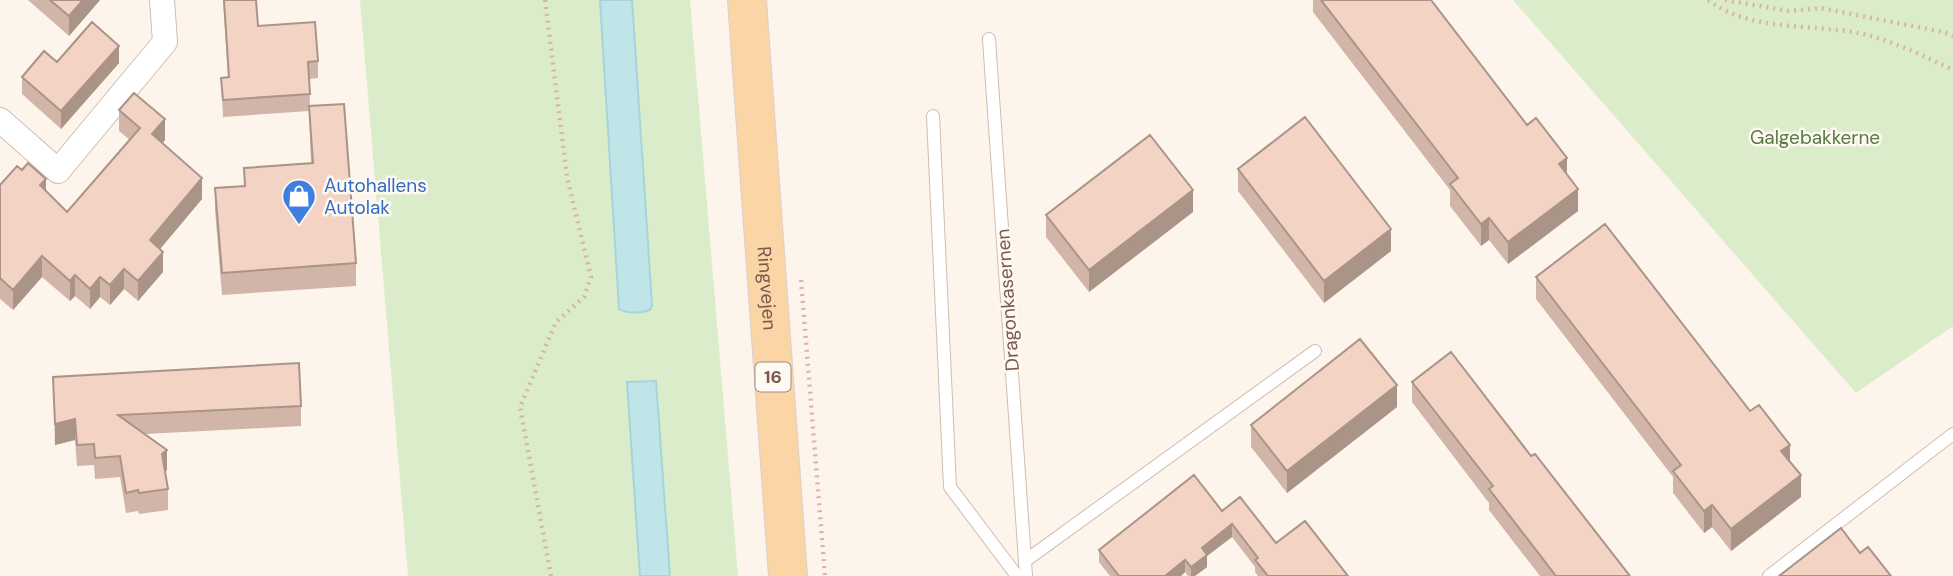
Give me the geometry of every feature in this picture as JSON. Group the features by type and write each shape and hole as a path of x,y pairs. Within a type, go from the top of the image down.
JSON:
{"main road":[{"name":"Ringvejen","path":"747,0 788,576"}],"street":[{"path":"0,120 58,171 164,42 162,0"}],"lane":[{"name":"Dragonkasernen","path":"989,38 1026,576"},
{"path":"933,116 950,487 1017,576"},
{"path":"1025,561 1315,351"},
{"path":"1769,576 1953,434"}],"path":[{"path":"545,0 567,177 591,277 584,297 556,322 520,407 551,576"},
{"path":"1708,0 1716,6 1759,22 1863,34 1914,51 1953,70"},
{"path":"1725,0 1789,11 1821,8 1953,36"},
{"path":"800,269 825,576"}],"green space":[{"path":"360,0 690,0 738,576 408,576"},
{"name":"Galgebakkerne","path":"1513,0 1953,0 1953,326 1856,393"}],"water":[{"path":"600,0 632,0 652,305 650,310 643,312 619,309"},
{"path":"656,381 670,576 640,576 627,382"}],"building":[{"path":"50,0 83,0 69,16"},
{"path":"224,0 256,0 258,26 315,22 318,61 308,62 310,94 223,100 221,78 229,77"},
{"path":"1321,0 1431,0 1527,125 1536,118 1567,158 1559,164 1578,189 1508,242 1489,218 1481,224 1450,184 1458,178"},
{"path":"92,22 119,46 61,111 22,77 44,51 57,62"},
{"path":"134,93 165,119 152,134 202,178 150,240 163,252 138,281 124,269 110,285 100,277 90,289 75,275 70,281 42,256 13,290 0,278 0,185 17,166 22,170 28,163 46,179 40,185 67,212 140,128 119,110"},
{"name":"Autohallens Autolak","path":"344,104 356,263 222,273 215,188 245,186 244,168 313,163 309,106"},
{"path":"1305,117 1391,229 1324,281 1238,169"},
{"path":"1150,135 1193,190 1089,270 1046,215"},
{"path":"1605,224 1750,411 1759,405 1790,445 1781,451 1801,475 1731,529 1712,505 1704,511 1673,471 1681,465 1536,277"},
{"path":"1360,339 1397,385 1287,471 1251,425"},
{"path":"1451,352 1531,456 1535,454 1630,576 1556,576 1489,489 1493,486 1412,382"},
{"path":"299,363 301,406 118,415 167,450 162,454 168,489 126,493 120,456 95,458 94,444 77,445 75,419 55,424 53,377"},
{"path":"1194,475 1222,511 1240,497 1276,543 1305,521 1348,576 1268,576 1232,524 1202,548 1207,555 1191,567 1185,560 1165,576 1119,576 1099,550"},
{"path":"1841,528 1860,553 1868,547 1891,576 1779,576"}],"place":[{"name":"Autohallens Autolak","path":"299,226"}]}
